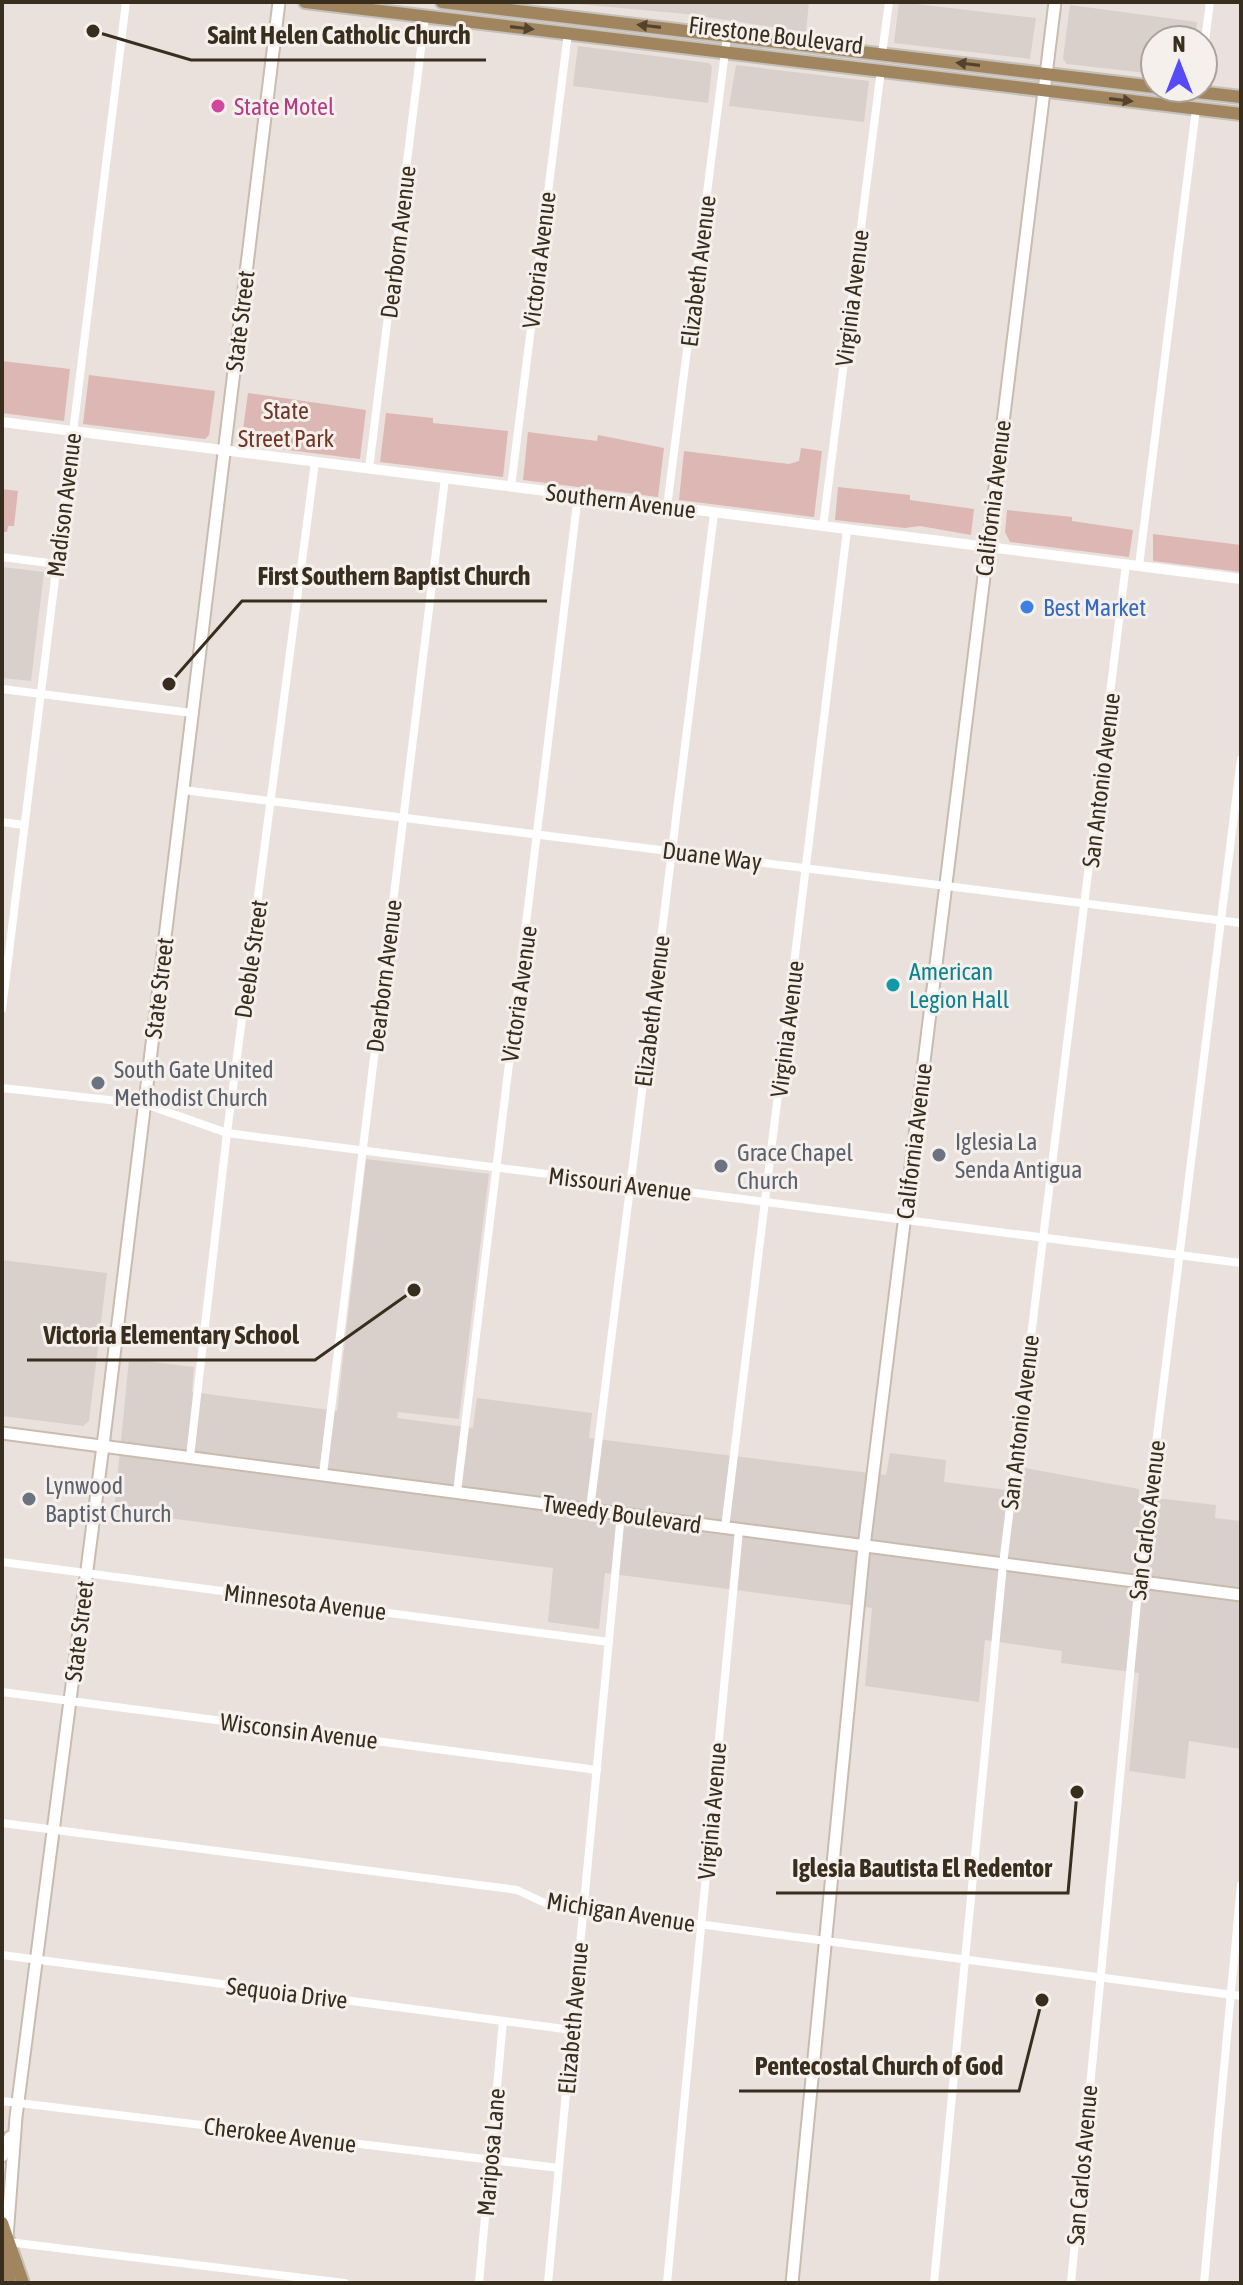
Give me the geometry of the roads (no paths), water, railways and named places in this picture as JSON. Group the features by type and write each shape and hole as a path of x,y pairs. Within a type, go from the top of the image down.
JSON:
{"main road":[{"name":"State Street","path":"4,2241 17,2103 103,1446 279,2"},
{"name":"Firestone Boulevard","path":"305,2 1241,114"},
{"name":"Firestone Boulevard","path":"442,2 1139,85"},
{"name":"California Avenue","path":"792,2283 864,1547 1055,2"},
{"path":"1219,93 1241,97"},
{"name":"Tweedy Boulevard","path":"2,1433 1241,1595"},
{"name":"State Street","path":"2,2156 16,2117"},
{"path":"2,2223 2,2253 10,2283"},
{"path":"4,2241 16,2256 23,2283"}],"street":[{"name":"Madison Avenue","path":"2,1009 5,955 41,694 126,2"},
{"path":"882,54 889,2"},
{"path":"1207,24 1210,2"},
{"name":"Dearborn Avenue","path":"369,469 425,16"},
{"name":"Victoria Avenue","path":"511,487 568,33"},
{"name":"Elizabeth Avenue","path":"667,507 727,36"},
{"name":"Virginia Avenue","path":"823,527 881,70"},
{"path":"1139,566 1196,109"},
{"name":"Southern Avenue","path":"2,422 1241,579"},
{"name":"Deeble Street","path":"190,1457 227,1133 273,801 315,462"},
{"name":"Dearborn Avenue","path":"323,1474 445,478"},
{"name":"Victoria Avenue","path":"457,1492 540,835 578,495"},
{"name":"Elizabeth Avenue","path":"590,1509 714,513"},
{"name":"Virginia Avenue","path":"725,1528 847,530"},
{"path":"2,557 57,564"},
{"name":"San Antonio Avenue","path":"934,2283 1003,1564 1126,564"},
{"path":"2,689 192,713"},
{"name":"San Carlos Avenue","path":"1071,2283 1139,1581 1241,759"},
{"name":"Duane Way","path":"183,790 1241,923"},
{"path":"2,822 24,825"},
{"name":"Missouri Avenue","path":"2,1088 145,1104 227,1133 1241,1263"},
{"name":"Elizabeth Avenue","path":"548,2283 621,1513"},
{"name":"Virginia Avenue","path":"667,2283 739,1530"},
{"name":"Minnesota Avenue","path":"2,1562 609,1642"},
{"name":"Wisconsin Avenue","path":"2,1692 597,1770"},
{"name":"Michigan Avenue","path":"2,1823 517,1890 547,1904 1236,1995"},
{"path":"1204,2283 1236,1995 1241,1885"},
{"name":"Sequoia Drive","path":"2,1955 572,2030"},
{"name":"Mariposa Lane","path":"479,2283 503,2021"},
{"name":"Cherokee Avenue","path":"2,2101 559,2168"},
{"path":"4,2241 345,2283"}],"place":[{"name":"Saint Helen Catholic Church","path":"93,31"},
{"name":"State Motel","path":"218,106"},
{"name":"Best Market","path":"1027,607"},
{"name":"First Southern Baptist Church","path":"169,684"},
{"name":"American Legion Hall","path":"893,985"},
{"name":"South Gate United Methodist Church","path":"98,1083"},
{"name":"Iglesia La Senda Antigua","path":"939,1155"},
{"name":"Grace Chapel Church","path":"721,1166"},
{"name":"Victoria Elementary School","path":"414,1290"},
{"name":"Lynwood Baptist Church","path":"29,1499"},
{"name":"Iglesia Bautista El Redentor","path":"1077,1792"},
{"name":"Pentecostal Church of God","path":"1042,2000"}],"park label":[{"name":"State Street Park","path":"286,424"}]}
